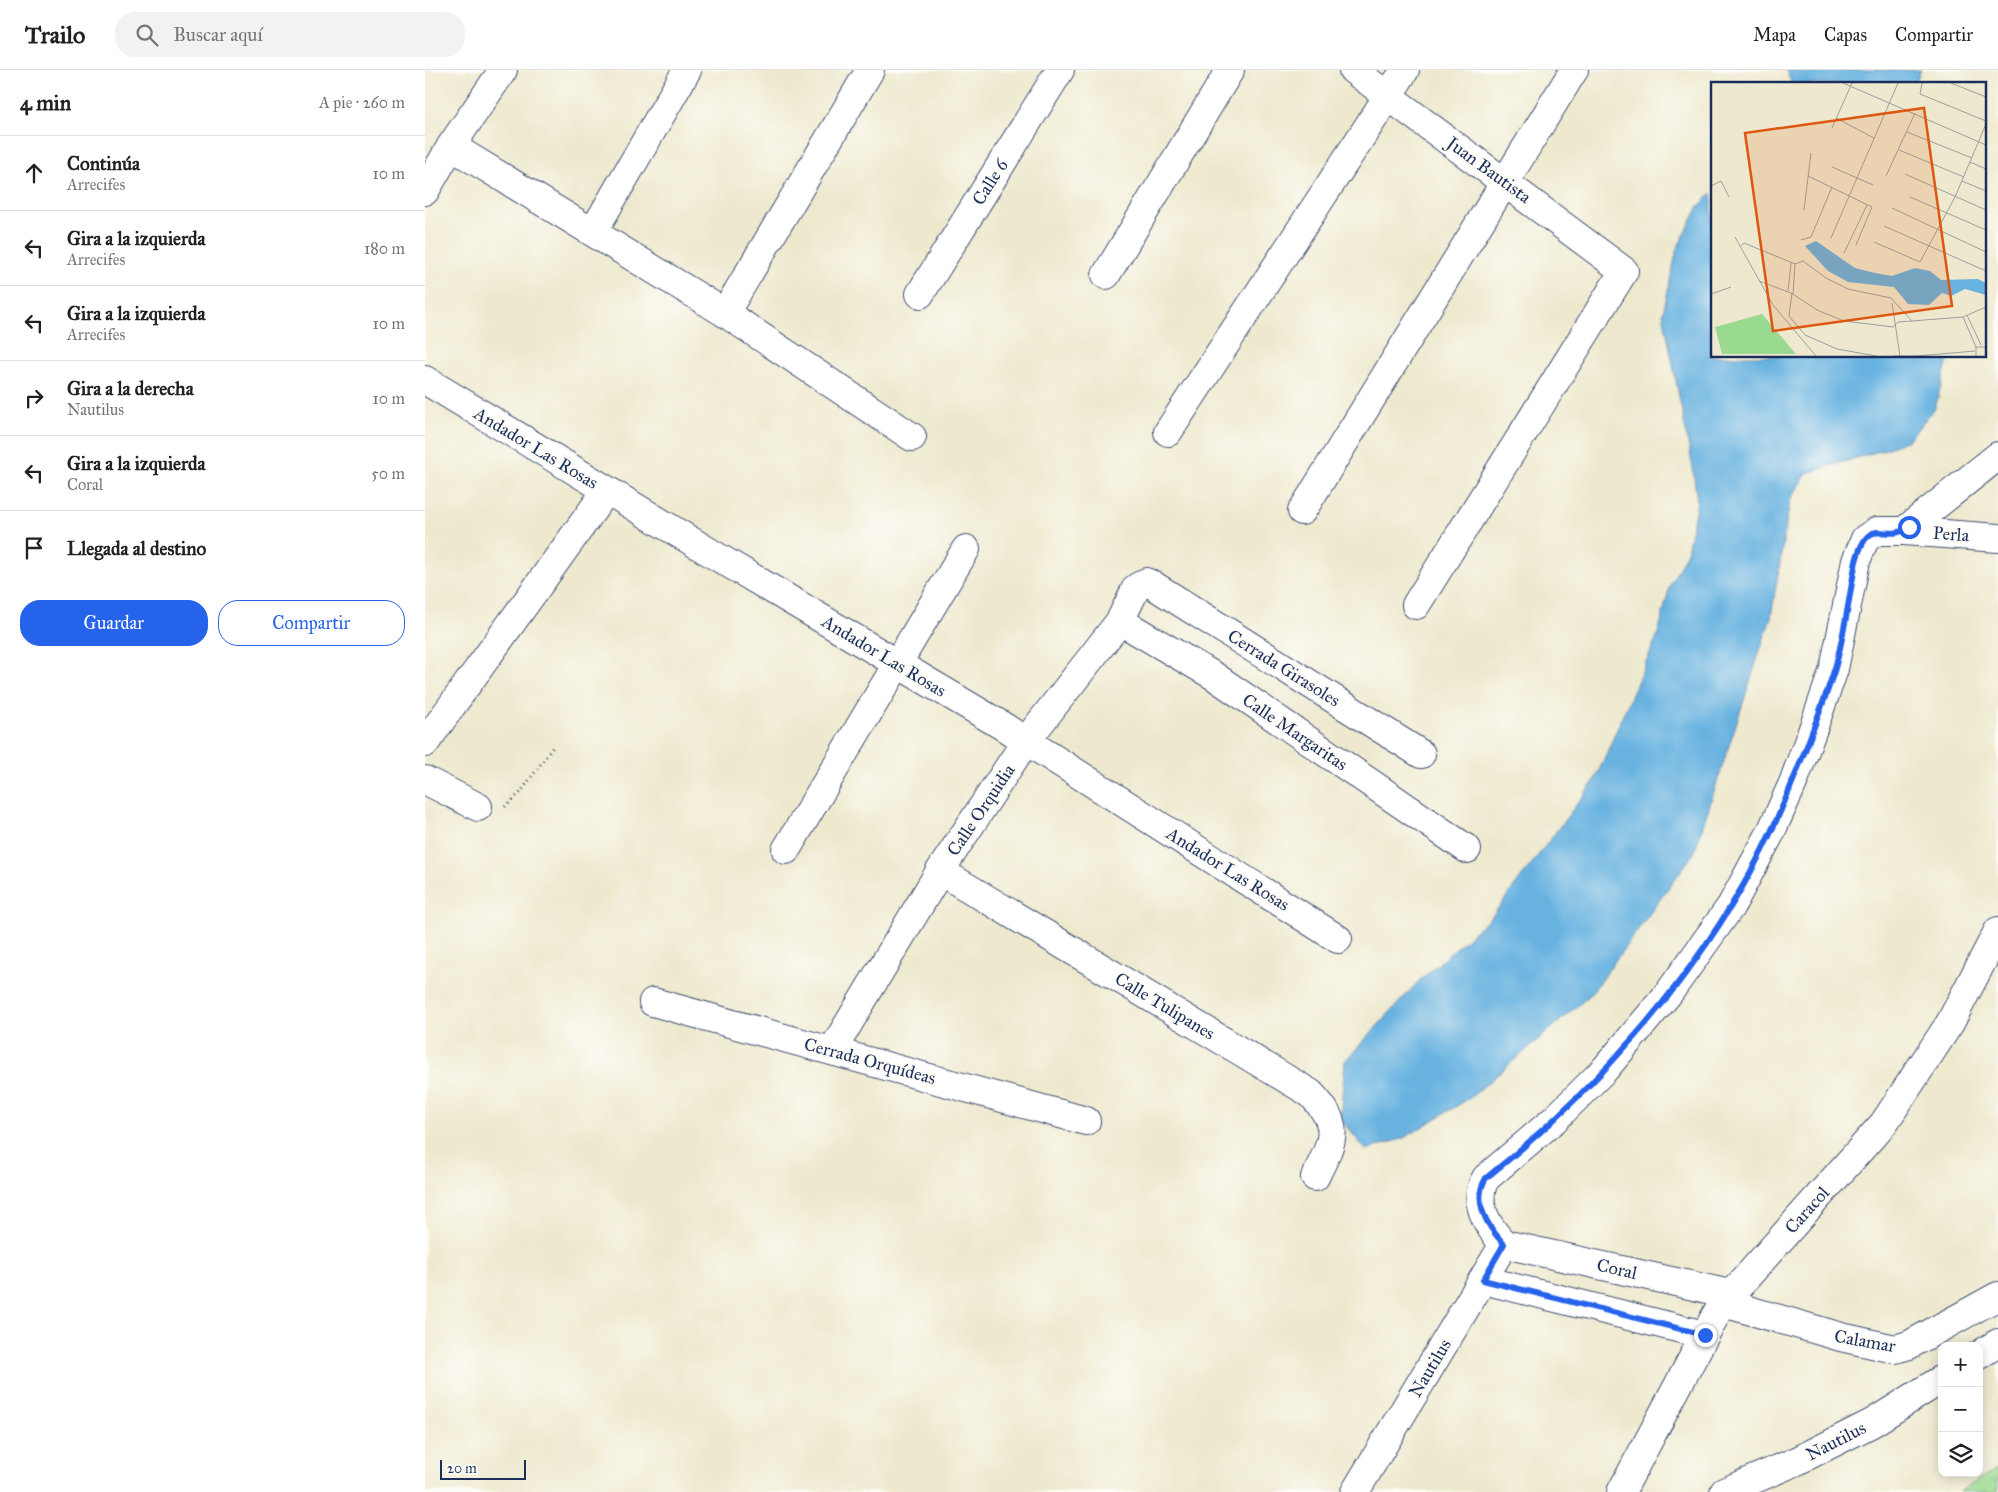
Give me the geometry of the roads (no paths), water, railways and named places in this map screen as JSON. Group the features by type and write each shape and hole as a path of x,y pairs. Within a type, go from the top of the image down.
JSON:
{"street":[{"path":"425,191 451,146 503,70"},
{"path":"593,232 687,70"},
{"path":"725,313 870,70"},
{"name":"Calle 6","path":"920,294 1061,70"},
{"path":"1106,275 1230,70"},
{"name":"Juan Bautista","path":"1353,70 1624,271 1416,604"},
{"path":"1168,432 1405,70"},
{"path":"1302,511 1574,70"},
{"path":"451,146 725,313 912,438"},
{"name":"Andador Las Rosas","path":"425,380 1026,741 1338,939"},
{"path":"1904,531 1998,456"},
{"path":"425,744 607,490"},
{"name":"Perla","path":"1504,1244 1496,1235 1481,1208 1480,1191 1482,1184 1486,1178 1555,1119 1605,1069 1668,994 1731,906 1770,834 1793,783 1835,669 1856,561 1865,539 1877,531 1904,531 1998,538"},
{"path":"786,850 896,663 966,549"},
{"name":"Calle Orquidia","path":"832,1051 940,871 1026,741 1120,621 1136,588 1146,582"},
{"name":"Cerrada Girasoles","path":"1146,582 1421,754"},
{"name":"Calle Margaritas","path":"1120,621 1214,676 1467,849"},
{"path":"425,780 478,807"},
{"name":"Calle Tulipanes","path":"940,871 1310,1093 1323,1107 1330,1120 1332,1136 1329,1151 1315,1177"},
{"name":"Caracol","path":"1621,1492 1705,1335 1727,1298 1884,1123 1950,1023 1998,931"},
{"name":"Cerrada Orquídeas","path":"653,1002 1086,1121"},
{"name":"Nautilus","path":"1355,1492 1504,1244"},
{"name":"Coral","path":"1504,1244 1727,1298"},
{"path":"1483,1280 1705,1335"},
{"name":"Calamar","path":"1727,1298 1821,1332 1895,1349 1909,1345 1998,1296"},
{"path":"1983,1352 1998,1343"},
{"name":"Nautilus","path":"1724,1492 1797,1461 1872,1423 1938,1382"}],"water":[{"path":"1786,70 1921,70 1915,82 1791,82"},
{"path":"1711,194 1711,358 1948,358 1935,408 1908,440 1886,449 1807,473 1790,500 1771,617 1694,853 1590,995 1470,1098 1402,1139 1366,1150 1340,1119 1345,1061 1418,982 1493,915 1595,780 1658,634 1670,585 1687,552 1697,501 1693,469 1663,313 1677,249 1699,206"}]}
